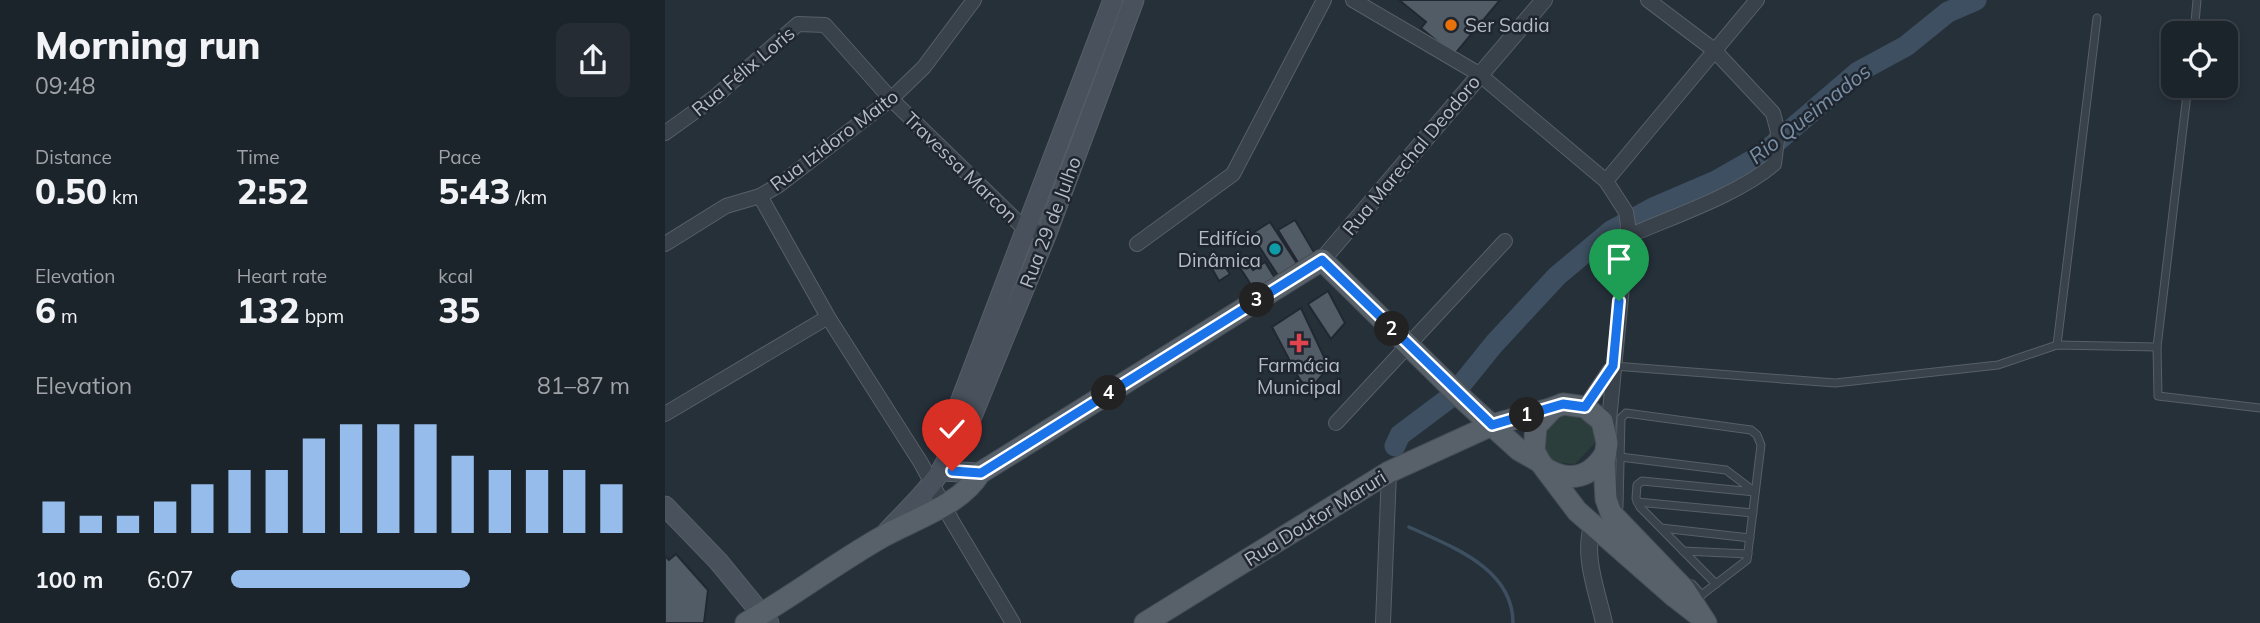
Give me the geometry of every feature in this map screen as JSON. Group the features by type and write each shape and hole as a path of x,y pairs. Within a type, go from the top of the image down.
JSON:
{"main road":[{"name":"Rua 29 de Julho","path":"956,438 951,426 1113,0"},
{"name":"Rua 29 de Julho","path":"936,478 956,438 966,431 1047,233 1134,0"},
{"path":"1322,260 1465,401 1519,450 1558,476 1580,476 1591,471 1611,451"},
{"name":"Rua Marechal Deodoro","path":"760,620 882,537 943,505 975,481 981,473 1322,260"},
{"path":"1609,515 1606,499 1611,451 1602,421 1585,407 1574,404 1553,408 1536,426 1534,451 1571,505 1609,515 1684,589 1700,609"},
{"name":"Rua Doutor Maruri","path":"1145,623 1171,612 1389,472 1492,425 1553,408"},
{"path":"936,478 981,473"},
{"name":"Rua Marechal Deodoro","path":"882,537 936,478"},
{"path":"665,506 760,620"}],"street":[{"name":"Rua Izidoro Maito","path":"665,244 726,206 760,196 779,186 891,99 924,67 974,0"},
{"path":"1137,244 1233,174 1324,0"},
{"path":"1353,0 1479,74 1606,181 1627,225 1613,366 1611,451"},
{"name":"Rua Marechal Deodoro","path":"1322,260 1544,0"},
{"path":"1627,225 1748,182 1774,164 1778,132 1773,113 1714,50 1648,0"},
{"path":"1606,181 1757,0"},
{"name":"Rua Félix Loris","path":"665,133 715,97 798,24 825,25"},
{"name":"Travessa Marcon","path":"825,25 891,99 1026,230 1047,233"},
{"path":"760,196 828,317 921,463 936,478 943,505 1013,623"},
{"path":"1336,423 1504,241"},
{"path":"665,414 828,317"},
{"path":"1585,407 1613,366"},
{"path":"1383,623 1389,472"},
{"path":"1604,623 1589,559 1588,539 1609,515"}],"lane":[{"path":"2195,21 2197,0"},
{"path":"2057,345 2097,18"},
{"path":"2186,98 2157,347 2158,396 2260,408"},
{"path":"1613,366 1835,383 1998,365 2057,345 2157,347"},
{"path":"1648,538 1700,609 1716,584 1744,564 1748,554 1761,445 1757,435 1751,430 1626,413 1621,418 1611,451 1726,470 1755,492"},
{"path":"1716,584 1637,502 1637,485 1642,481 1755,492"},
{"path":"1637,502 1753,513"},
{"path":"1661,528 1750,538"},
{"path":"1683,551 1748,554"}],"green space":[{"path":"1574,410 1597,422 1595,443 1575,464 1550,462 1543,452 1543,427 1552,418"}],"building":[{"name":"Ser Sadia","path":"1399,0 1500,0 1454,55 1421,28 1426,22"},
{"path":"1295,220 1315,254 1299,264 1278,230"},
{"name":"Edifício Dinâmica","path":"1270,222 1298,265 1279,277 1251,234"},
{"path":"1245,258 1253,270 1265,262 1275,278 1255,291 1237,263"},
{"path":"1220,259 1230,274 1219,281 1210,265"},
{"path":"1328,291 1345,323 1331,339 1308,304"},
{"name":"Farmácia Municipal","path":"1301,308 1325,359 1332,364 1310,389 1300,380 1272,327"},
{"path":"676,554 708,590 704,623 665,623 665,556 669,560"}],"waterway":[{"name":"Rio Queimados","path":"1395,446 1400,435 1452,396 1494,344 1557,276 1611,231 1653,208 1716,181 1760,156 1858,72 1906,46 1948,12 1976,0"},
{"path":"1409,527 1461,552 1491,574 1503,588 1510,604 1513,623"}],"place":[{"name":"Ser Sadia","path":"1451,25"},
{"name":"Edifício Dinâmica","path":"1275,249"},
{"name":"Farmácia Municipal","path":"1299,343"}],"route":[{"path":"952,471 981,473 1322,260 1492,425 1563,404 1585,407 1613,366 1619,301"}]}
